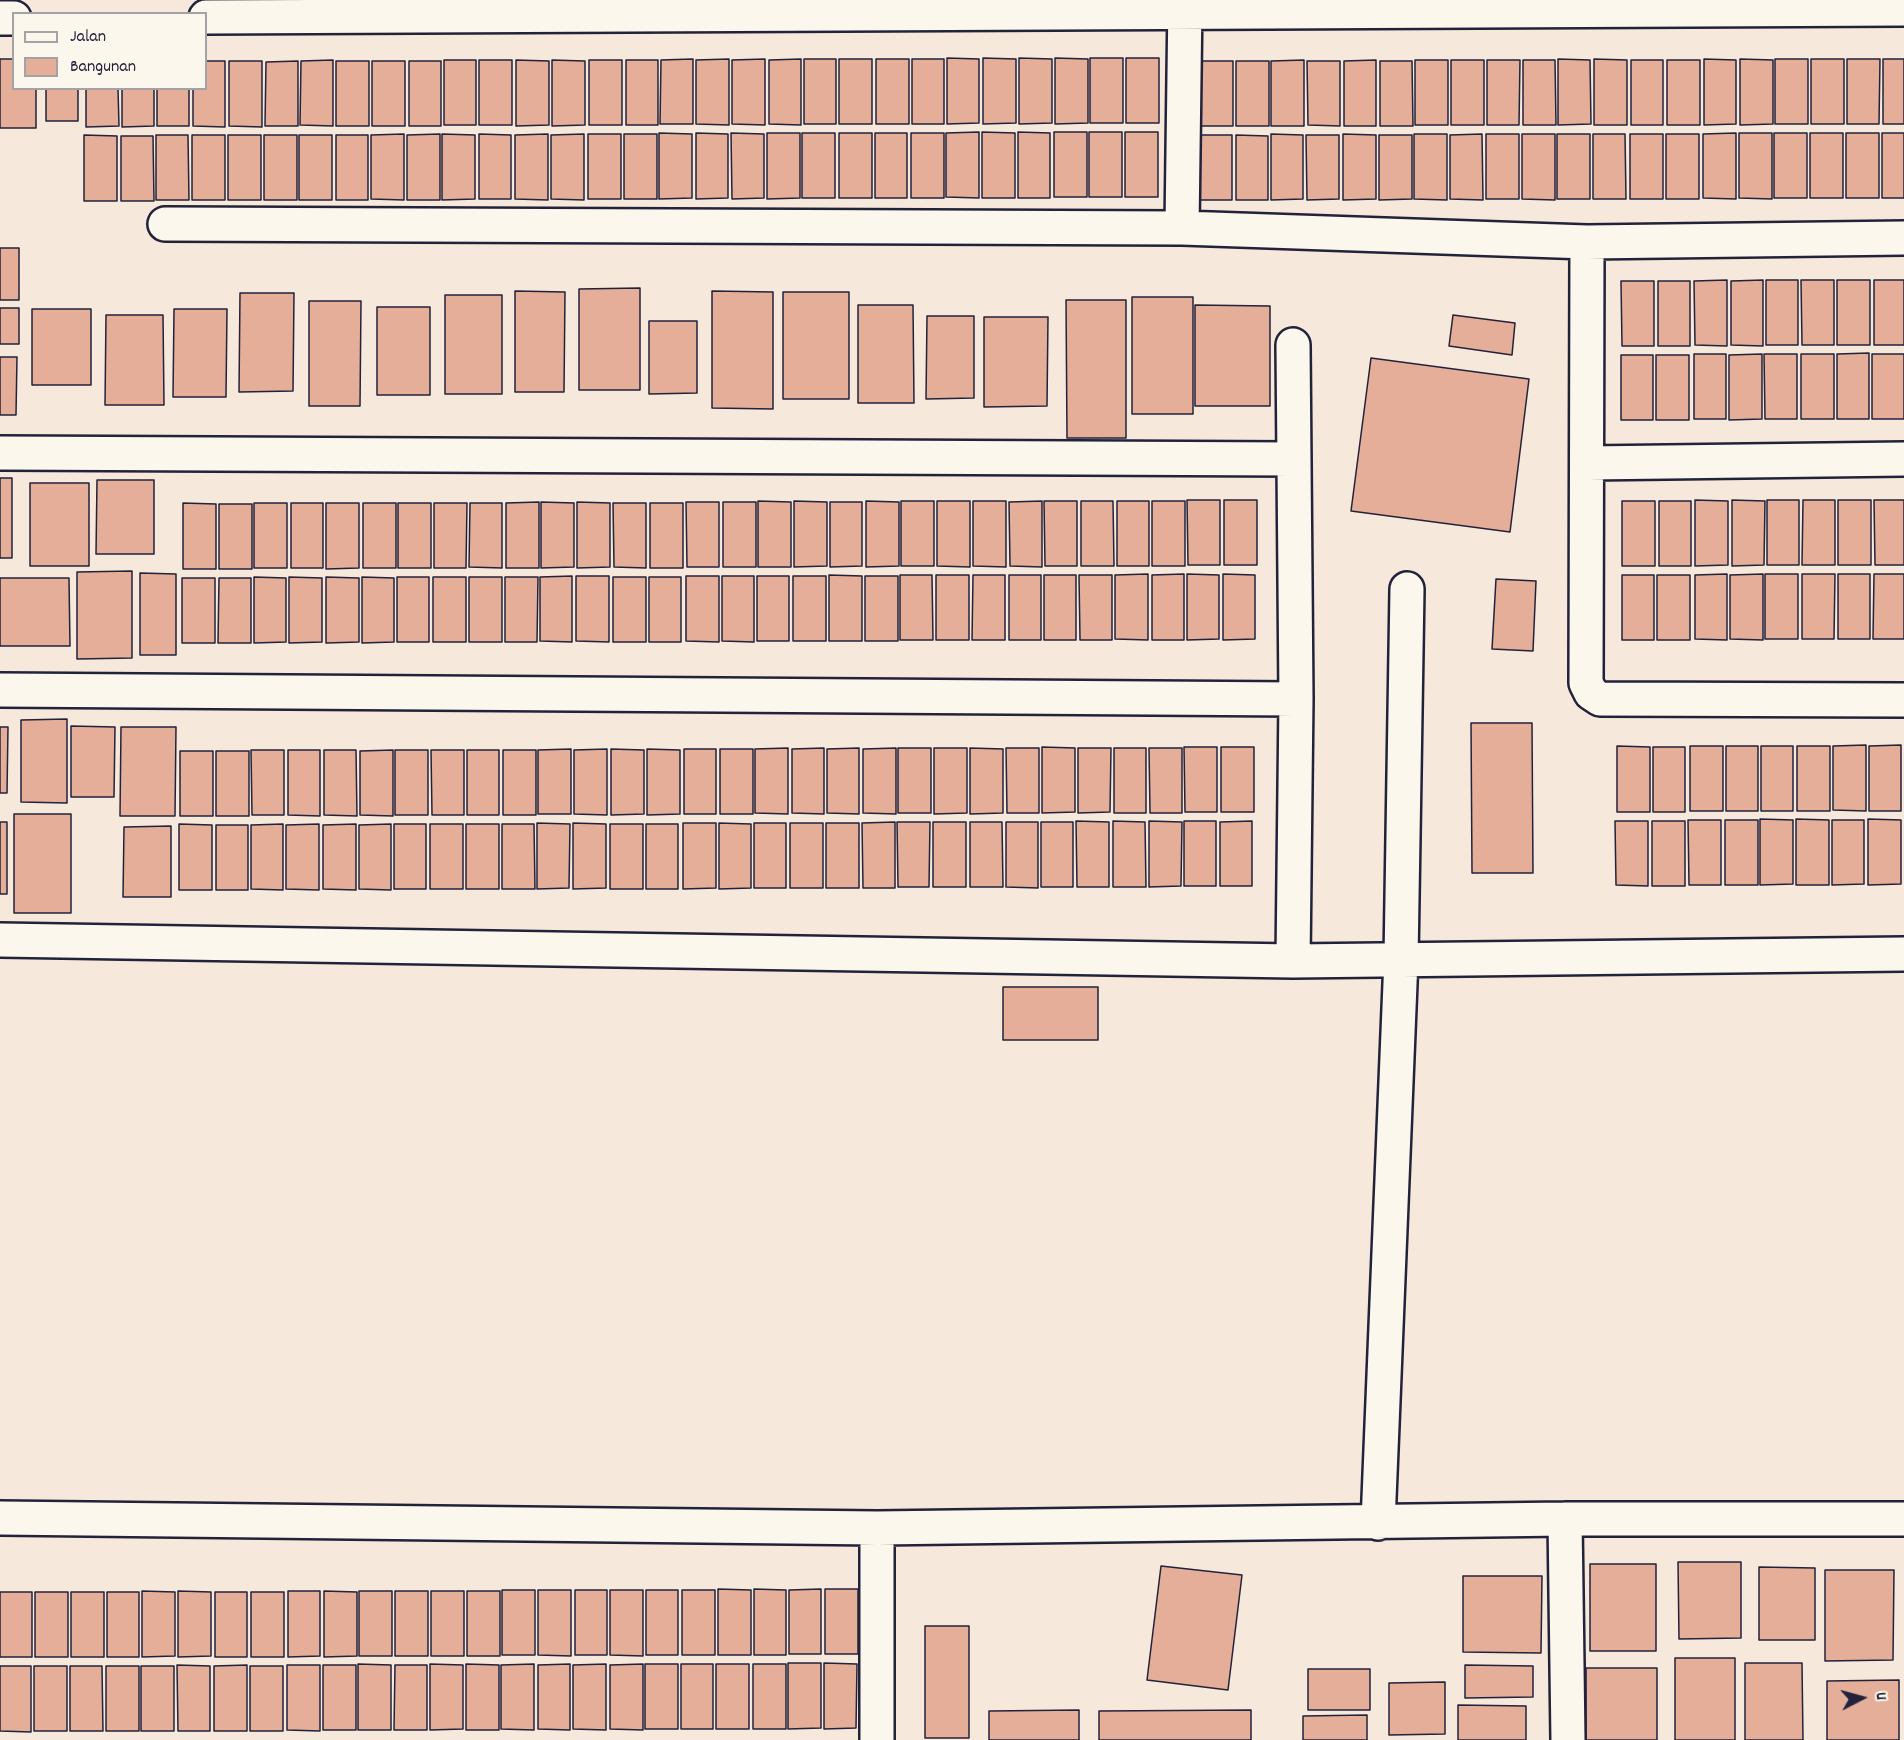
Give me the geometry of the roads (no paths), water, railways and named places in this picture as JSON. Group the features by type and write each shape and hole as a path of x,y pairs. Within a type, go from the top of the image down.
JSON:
{"street":[{"path":"207,17 1185,7 1904,9"},
{"path":"1182,228 1185,7"},
{"path":"165,224 1182,228 1587,242 1904,238"},
{"path":"1587,242 1586,683 1591,693 1600,699 1904,700"},
{"path":"1293,345 1296,699 1293,961"},
{"path":"0,453 1293,459"},
{"path":"1588,463 1904,459"},
{"path":"1387,1523 1401,959 1407,589"},
{"path":"0,690 1296,699"},
{"path":"0,940 1293,961 1904,954"},
{"path":"0,1518 877,1528 1387,1523 1565,1518 1904,1519"},
{"path":"1565,1518 1568,1740"},
{"path":"877,1528 878,1740"}]}
